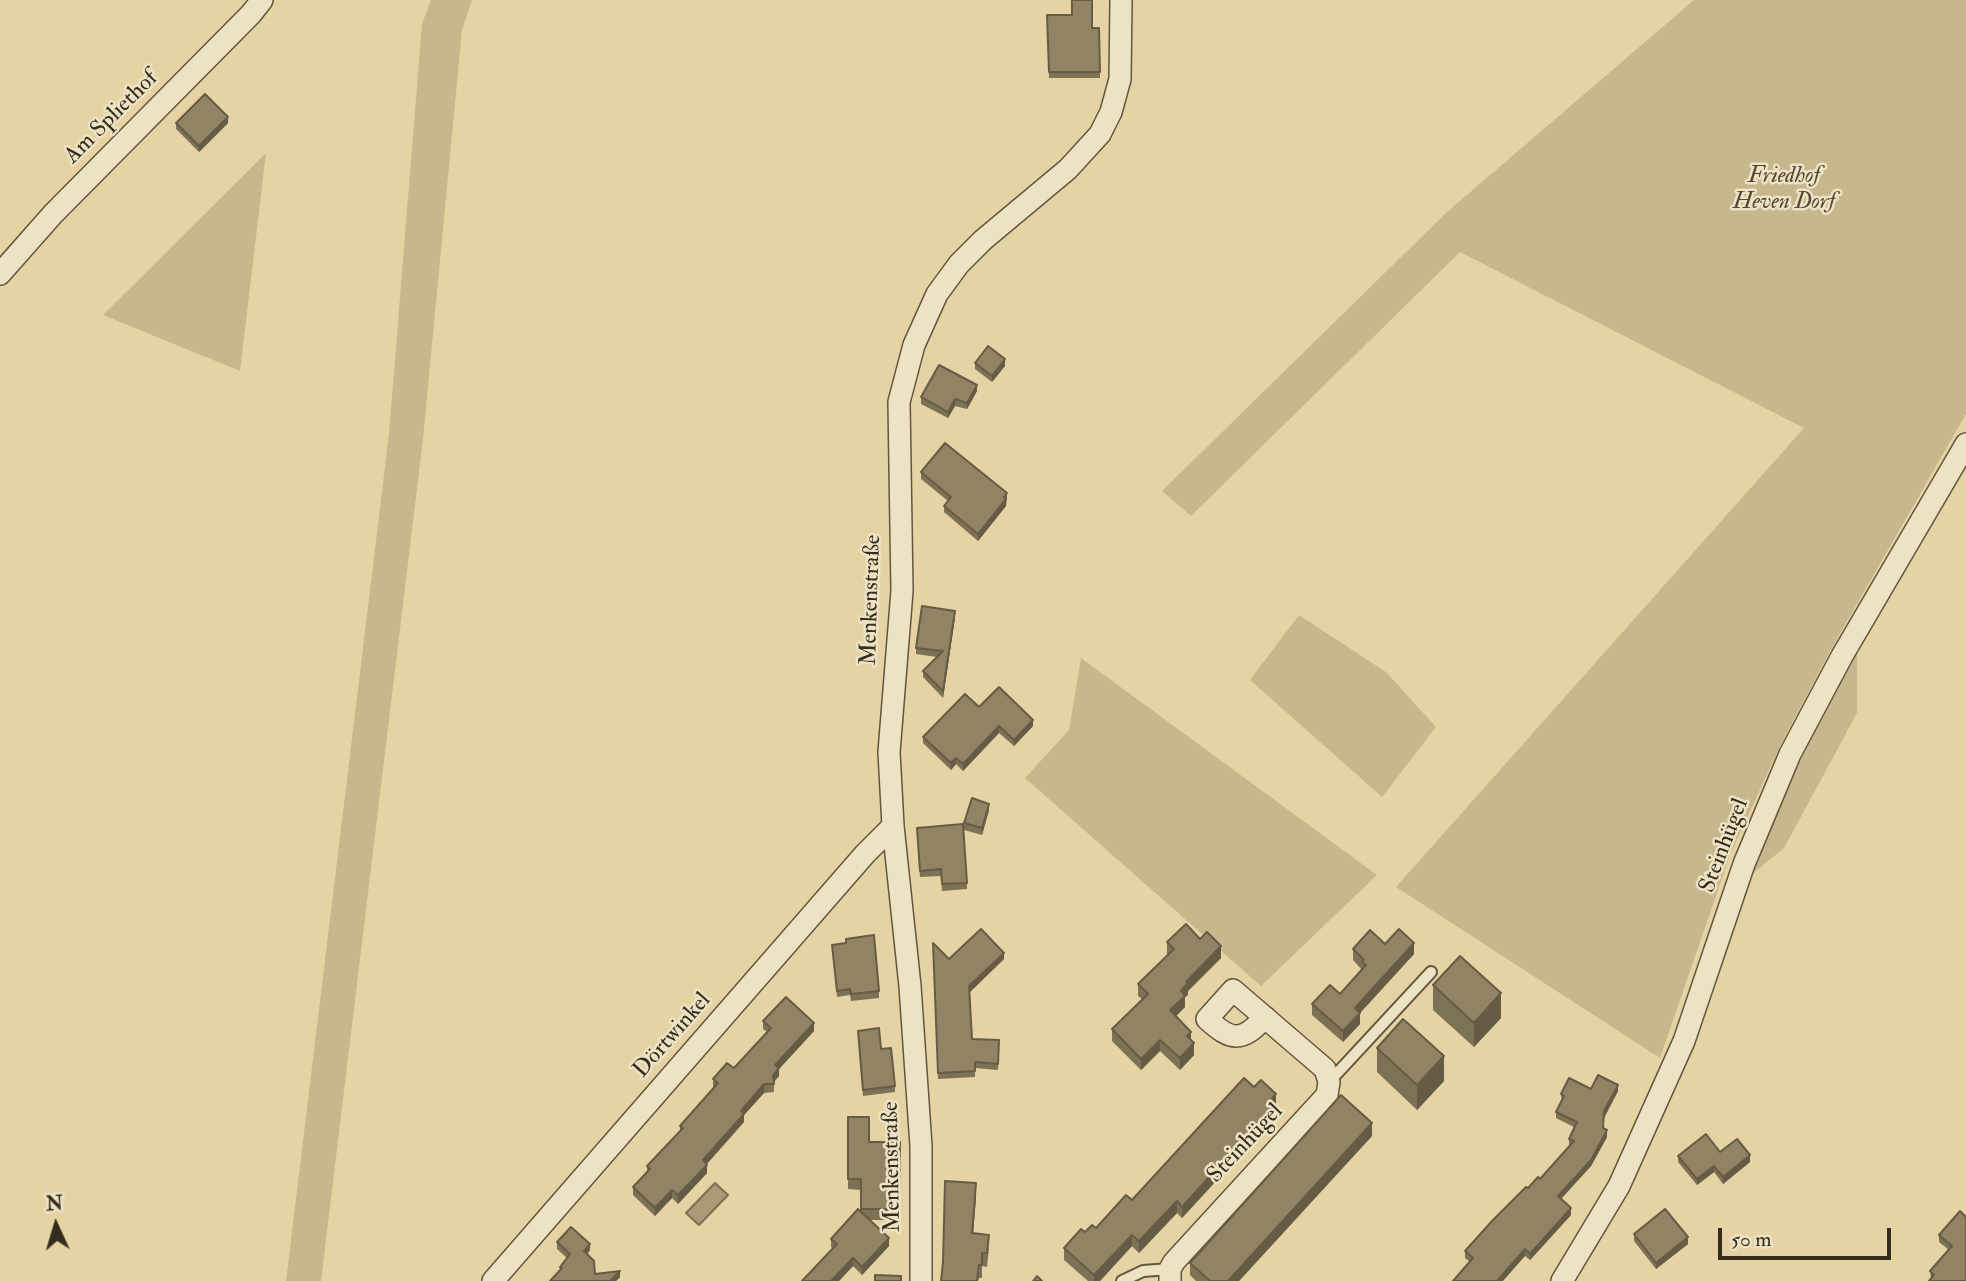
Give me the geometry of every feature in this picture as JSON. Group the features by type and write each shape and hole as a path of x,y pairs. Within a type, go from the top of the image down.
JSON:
{"street":[{"name":"Am Spliethof","path":"0,274 53,214 251,15 262,0"},
{"name":"Menkenstraße","path":"921,1281 921,1146 910,986 893,826 889,741 902,591 899,402 914,345 937,294 959,264 1068,169 1100,134 1111,112 1120,79 1121,0"},
{"name":"Steinhügel","path":"1562,1281 1619,1186 1684,1041 1744,864 1790,754 1842,656 1959,471 1966,444"},
{"name":"Dörtwinkel","path":"493,1281 865,854 893,826"},
{"path":"1265,1017 1325,1069 1329,1082"},
{"name":"Steinhügel","path":"1170,1275 1174,1262 1327,1096 1329,1082"}],"lane":[{"path":"1329,1082 1431,972"},
{"path":"1122,1281 1143,1271 1170,1275"}],"green space":[{"path":"431,0 472,0 462,30 423,439 321,1281 286,1281 389,434 422,24"},
{"name":"Friedhof Heven Dorf","path":"1694,0 1966,0 1966,414 1830,651 1779,748 1730,855 1660,1058 1396,887 1804,428 1460,252 1191,516 1162,491 1447,212"},
{"path":"266,153 240,371 103,315"},
{"path":"1299,615 1386,672 1436,727 1382,797 1250,680"},
{"path":"1857,651 1857,713 1784,848 1751,875 1804,752"},
{"path":"1081,658 1377,875 1261,986 1025,778 1069,730"}],"shaded area":[{"path":"715,1183 728,1195 699,1225 686,1213"}],"building":[{"path":"1072,0 1092,0 1092,28 1099,28 1100,72 1049,72 1047,15 1072,15"},
{"path":"205,94 228,117 199,146 176,123"},
{"path":"988,346 1005,359 992,376 975,363"},
{"path":"939,365 977,385 967,403 955,399 948,412 921,397"},
{"path":"945,443 1007,493 1004,497 1006,499 978,534 944,506 951,497 921,472"},
{"path":"922,606 955,611 943,691 923,671 943,651 916,648"},
{"path":"999,687 1033,720 1014,740 999,726 963,764 956,758 951,763 923,737 965,694 979,707"},
{"path":"972,798 989,804 982,828 964,823"},
{"path":"963,824 967,883 942,884 941,869 920,871 917,828"},
{"path":"1186,924 1200,939 1207,932 1221,946 1186,982 1188,983 1181,991 1185,996 1170,1010 1191,1032 1187,1036 1194,1043 1180,1058 1160,1040 1141,1059 1112,1029 1148,994 1138,984 1174,949 1167,942"},
{"path":"981,929 1004,953 969,986 972,1039 999,1040 998,1064 975,1062 975,1071 938,1073 933,943 949,959"},
{"path":"1399,929 1414,943 1355,1008 1360,1013 1343,1031 1312,1004 1330,985 1340,994 1366,965 1353,949 1370,930 1385,944"},
{"path":"874,935 879,991 851,994 850,989 837,991 832,945 846,943 846,939"},
{"path":"1460,956 1501,993 1474,1023 1433,985"},
{"path":"786,997 814,1023 775,1065 779,1068 773,1075 774,1084 764,1084 741,1111 744,1114 703,1160 707,1165 678,1195 672,1190 655,1208 633,1187 650,1169 647,1166 683,1128 680,1126 718,1083 713,1079 727,1063 734,1068 771,1028 763,1021"},
{"path":"1403,1019 1444,1056 1417,1085 1377,1048"},
{"path":"879,1028 881,1049 891,1048 895,1086 863,1090 858,1031"},
{"path":"1598,1075 1618,1085 1604,1111 1603,1128 1607,1130 1591,1160 1558,1196 1571,1208 1530,1254 1525,1249 1497,1281 1453,1281 1473,1258 1465,1251 1526,1187 1538,1177 1540,1179 1574,1141 1569,1139 1577,1122 1556,1112 1569,1078 1591,1089"},
{"path":"1244,1078 1254,1087 1261,1080 1276,1094 1269,1101 1274,1106 1182,1207 1177,1201 1139,1241 1132,1235 1094,1275 1064,1248 1081,1229 1085,1232 1092,1225 1096,1228 1126,1195 1132,1200"},
{"path":"1341,1095 1372,1123 1228,1281 1210,1281 1190,1263"},
{"path":"848,1117 869,1117 869,1142 900,1142 899,1209 861,1209 861,1179 848,1179"},
{"path":"1706,1134 1720,1152 1737,1139 1750,1155 1723,1177 1714,1166 1697,1179 1678,1156"},
{"path":"945,1181 976,1183 972,1233 989,1235 987,1253 982,1253 982,1265 979,1265 977,1281 941,1281"},
{"path":"858,1209 889,1238 862,1267 853,1258 831,1281 802,1281 837,1244 831,1239"},
{"path":"1665,1209 1688,1237 1656,1263 1634,1234"},
{"path":"1960,1211 1966,1217 1966,1281 1929,1281 1934,1275 1930,1271 1952,1246 1939,1235"},
{"path":"571,1227 590,1244 584,1251 594,1261 595,1274 620,1271 610,1281 550,1281 570,1254 557,1242"},
{"path":"875,1275 901,1276 901,1281 875,1281"}]}
